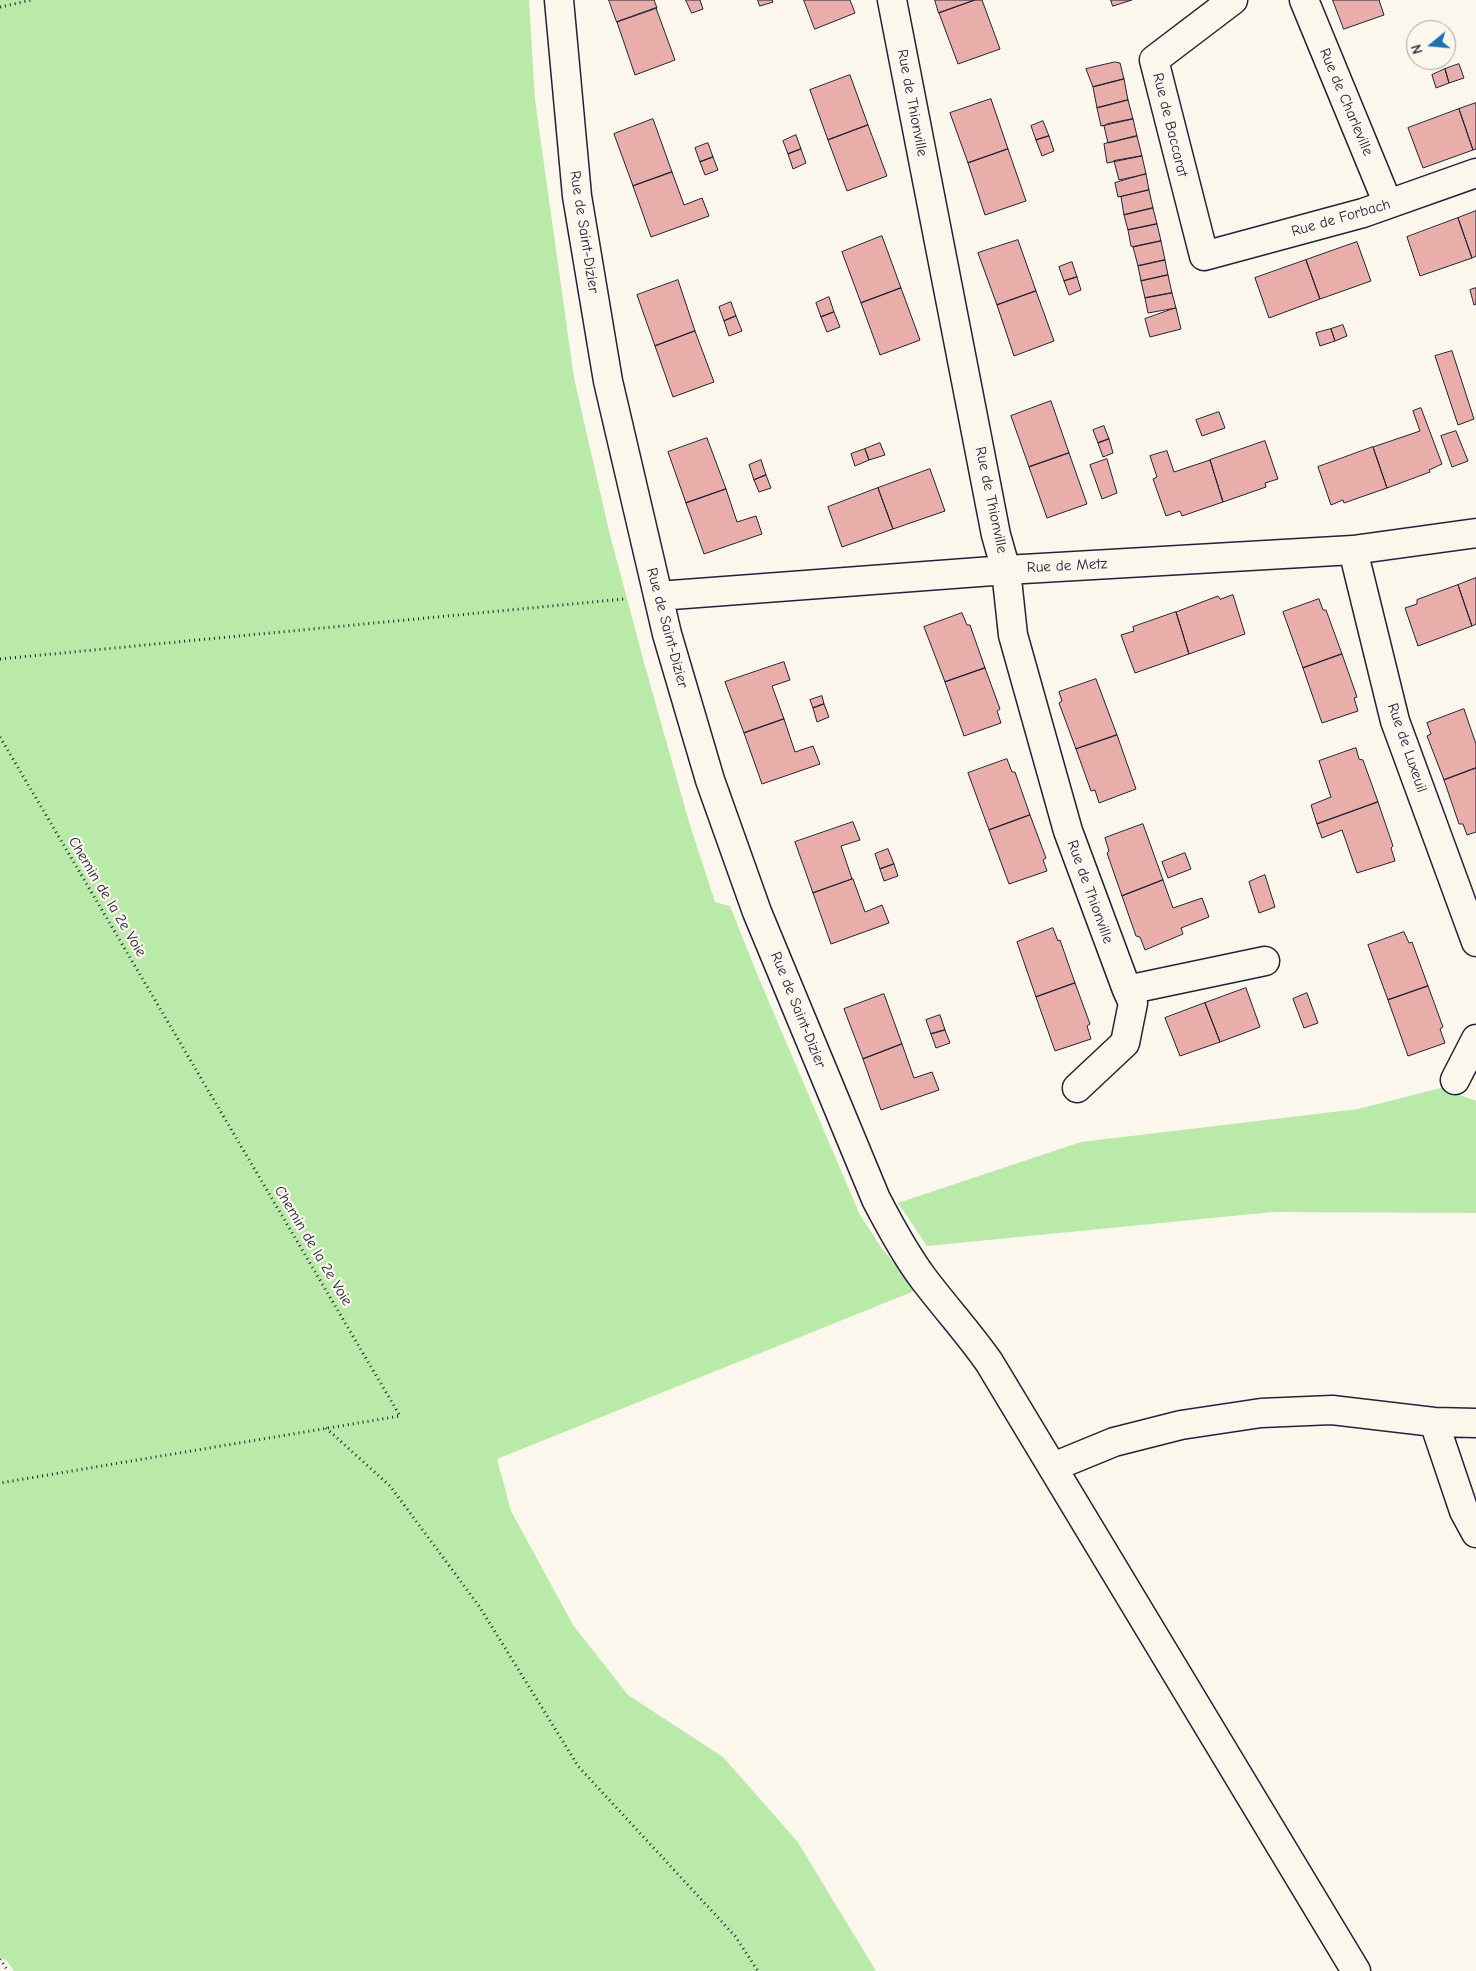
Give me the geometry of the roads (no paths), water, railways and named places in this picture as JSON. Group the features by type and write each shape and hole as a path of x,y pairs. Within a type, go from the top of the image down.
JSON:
{"street":[{"name":"Rue de Saint-Dizier","path":"559,0 577,196 608,381 669,642 710,780 757,912 876,1199 889,1225 922,1277 965,1328 989,1362 1356,1971"},
{"name":"Rue de Thionville","path":"892,0 996,535 1006,570 1014,635 1068,831 1133,1003 1125,1043 1077,1088"},
{"name":"Rue de Baccarat","path":"1204,256 1154,60 1233,0"},
{"name":"Rue de Charleville","path":"1304,0 1388,204"},
{"name":"Rue de Forbach","path":"1204,256 1363,213 1476,173"},
{"name":"Rue de Metz","path":"658,596 1006,570 1353,550 1476,533"},
{"name":"Rue de Luxeuil","path":"1353,550 1395,721 1476,942"},
{"path":"1127,990 1266,961"},
{"path":"1455,1080 1476,1039"},
{"path":"1053,1468 1114,1442 1181,1425 1261,1413 1332,1410 1434,1422 1476,1423"},
{"path":"1434,1422 1464,1512 1476,1533"}]}
